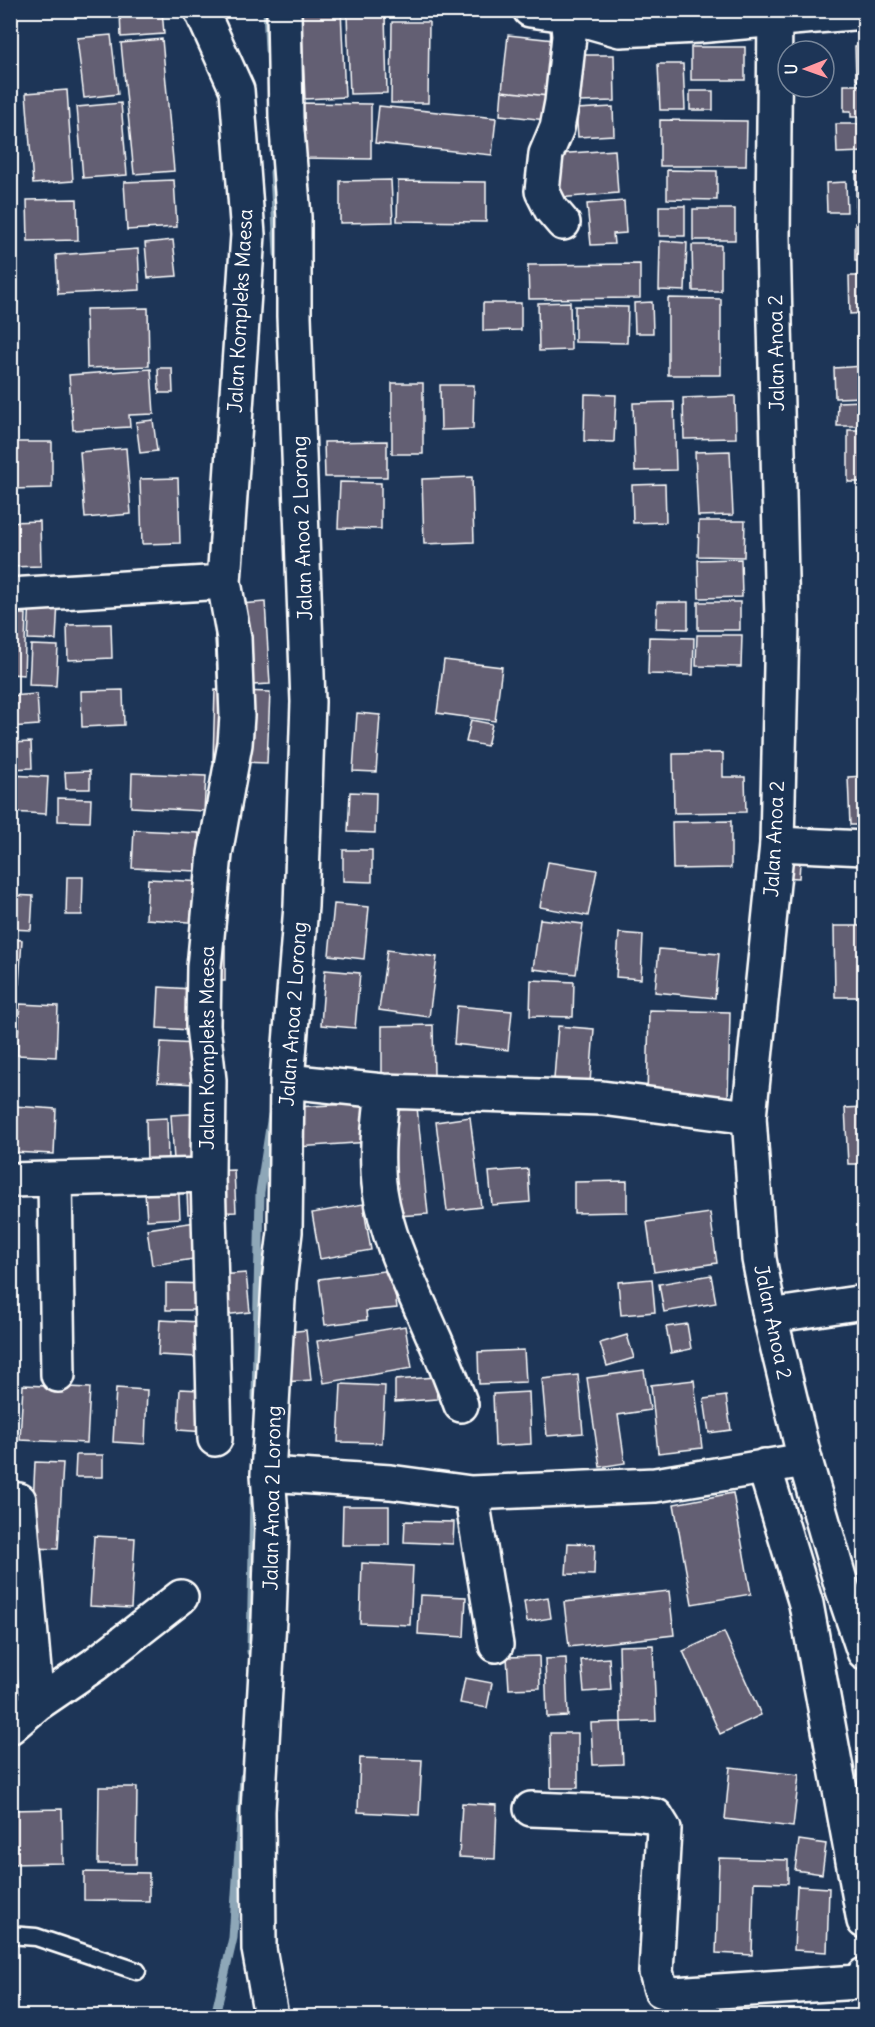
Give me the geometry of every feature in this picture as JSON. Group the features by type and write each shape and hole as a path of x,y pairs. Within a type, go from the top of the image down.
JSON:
{"street":[{"name":"Jalan Kompleks Maesa","path":"10,1180 208,1175 209,1080 203,1026 204,967 215,854 235,744 237,716 234,638 224,582 248,235 237,90 201,10"},
{"name":"Jalan Anoa 2 Lorong","path":"271,2016 259,1949 258,1810 272,1529 268,1474 279,1282 285,1232 286,1081 301,906 308,702 294,316 294,217 286,118 284,10"},
{"path":"530,10 567,15 620,30 775,15 864,12"},
{"path":"563,223 551,209 542,191 546,154 557,128 562,102 569,36 567,15"},
{"name":"Jalan Anoa 2","path":"775,15 773,237 782,621 777,844 749,1117 759,1259 770,1316 805,1460 841,1584 864,1652"},
{"path":"10,595 224,582"},
{"path":"777,844 864,848"},
{"path":"286,1081 383,1091 602,1098 749,1117"},
{"path":"383,1091 377,1136 380,1191 390,1235 402,1270 432,1332 461,1405"},
{"path":"208,1175 214,1439"},
{"path":"55,1179 58,1374"},
{"path":"770,1316 864,1302"},
{"path":"268,1474 390,1482 471,1493 655,1485 805,1460"},
{"path":"764,1466 806,1604 864,1921"},
{"path":"471,1493 496,1645"},
{"path":"20,1500 37,1704"},
{"path":"10,1727 37,1704 94,1665 181,1597"},
{"path":"531,1809 656,1816 664,1829 656,1972 661,1990 673,1994 858,1982 864,1975"}],"lane":[{"path":"10,1935 36,1937 137,1971"}],"building":[{"path":"120,10 162,10 164,34 121,37"},
{"path":"301,10 341,10 345,97 305,99"},
{"path":"385,14 387,93 350,94 347,15"},
{"path":"392,22 429,22 428,103 391,103"},
{"path":"111,35 118,94 84,98 77,38"},
{"path":"508,35 554,40 548,96 502,91"},
{"path":"162,39 174,171 134,174 121,43"},
{"path":"855,46 864,46 864,80 856,80"},
{"path":"691,47 745,47 745,80 691,80"},
{"path":"577,55 614,55 615,101 578,102"},
{"path":"658,64 683,64 685,110 660,110"},
{"path":"844,85 864,85 864,117 851,117 851,111 844,111"},
{"path":"67,90 73,181 33,184 26,93"},
{"path":"502,91 548,96 546,120 500,115"},
{"path":"690,91 713,91 713,110 690,110"},
{"path":"121,103 127,175 83,178 77,107"},
{"path":"301,103 371,104 371,159 300,158"},
{"path":"379,106 496,118 492,155 375,143"},
{"path":"613,107 614,135 578,137 576,109"},
{"path":"660,120 747,121 746,166 660,166"},
{"path":"836,124 864,124 864,152 837,153"},
{"path":"615,150 618,193 558,198 555,154"},
{"path":"667,170 717,171 717,200 667,199"},
{"path":"856,172 864,172 864,212 856,212"},
{"path":"174,180 177,227 127,230 124,182"},
{"path":"391,180 393,222 340,223 340,181"},
{"path":"398,181 486,182 486,222 397,221"},
{"path":"846,182 847,212 827,212 826,183"},
{"path":"77,199 78,240 28,241 27,200"},
{"path":"624,201 626,233 613,234 614,244 591,245 587,204"},
{"path":"659,206 685,206 685,236 659,236"},
{"path":"693,209 735,209 735,240 693,240"},
{"path":"855,223 864,223 864,261 855,261"},
{"path":"173,240 177,276 148,278 145,243"},
{"path":"660,241 687,243 685,291 659,290"},
{"path":"692,245 721,245 721,291 693,291"},
{"path":"138,249 140,290 58,294 56,255"},
{"path":"640,264 640,298 529,299 528,265"},
{"path":"849,276 864,276 864,313 850,314"},
{"path":"668,298 721,299 721,375 668,375"},
{"path":"570,302 571,350 539,351 538,303"},
{"path":"652,302 653,333 635,333 634,303"},
{"path":"483,303 521,303 521,330 483,331"},
{"path":"575,306 628,307 627,343 575,342"},
{"path":"148,308 149,366 87,368 86,309"},
{"path":"864,366 864,397 835,398 834,368"},
{"path":"158,368 172,368 173,393 159,393"},
{"path":"151,369 154,414 129,415 130,427 73,430 69,375"},
{"path":"392,383 423,383 423,454 392,454"},
{"path":"440,385 474,385 473,429 441,430"},
{"path":"585,394 616,395 614,442 584,441"},
{"path":"735,396 736,438 684,439 683,398"},
{"path":"864,401 864,426 837,426 838,402"},
{"path":"674,402 676,470 635,471 633,403"},
{"path":"153,420 157,451 140,453 136,422"},
{"path":"848,430 864,430 864,482 848,482"},
{"path":"387,441 387,477 325,477 324,442"},
{"path":"10,442 52,442 52,488 10,489"},
{"path":"126,448 131,514 85,518 80,452"},
{"path":"730,451 733,515 698,516 695,452"},
{"path":"472,477 474,542 424,544 422,479"},
{"path":"178,478 180,543 142,544 140,479"},
{"path":"340,482 381,483 381,529 338,528"},
{"path":"665,484 666,522 633,523 632,485"},
{"path":"40,521 41,566 10,567 10,522"},
{"path":"699,521 745,521 744,557 698,556"},
{"path":"741,559 742,597 699,598 698,560"},
{"path":"30,598 58,600 56,640 28,639"},
{"path":"265,602 270,684 218,687 213,606"},
{"path":"657,602 688,602 688,629 656,628"},
{"path":"698,602 740,602 740,630 698,630"},
{"path":"10,614 26,614 24,675 10,674"},
{"path":"111,624 112,658 68,660 67,625"},
{"path":"697,635 742,635 741,667 696,666"},
{"path":"649,637 694,638 693,675 648,674"},
{"path":"31,645 58,646 56,686 29,685"},
{"path":"864,657 864,701 856,699"},
{"path":"444,660 502,667 495,721 437,713"},
{"path":"123,690 124,725 82,727 81,691"},
{"path":"215,690 270,692 267,763 213,761"},
{"path":"37,694 39,725 10,727 10,696"},
{"path":"357,713 380,715 376,772 353,771"},
{"path":"471,720 492,724 487,746 466,742"},
{"path":"31,742 32,768 10,769 10,743"},
{"path":"723,753 723,777 745,777 746,812 674,813 673,754"},
{"path":"90,771 90,789 66,789 65,772"},
{"path":"132,773 206,776 204,811 131,807"},
{"path":"10,775 48,777 46,814 10,812"},
{"path":"864,776 864,825 850,825 848,777"},
{"path":"350,792 376,793 375,833 348,832"},
{"path":"58,798 91,799 90,822 58,821"},
{"path":"731,821 731,868 673,869 672,822"},
{"path":"134,830 199,833 197,871 132,868"},
{"path":"801,846 799,878 778,877"},
{"path":"343,850 372,850 372,882 343,881"},
{"path":"548,862 597,870 588,916 540,907"},
{"path":"67,877 83,877 82,915 66,915"},
{"path":"148,879 204,882 202,923 146,919"},
{"path":"10,895 33,896 31,930 10,929"},
{"path":"334,904 369,907 364,959 329,955"},
{"path":"540,919 583,924 576,974 533,969"},
{"path":"834,926 864,926 864,997 835,997"},
{"path":"619,933 643,935 641,979 616,977"},
{"path":"10,939 22,940 19,984 10,984"},
{"path":"204,945 225,945 225,981 204,981"},
{"path":"659,949 719,954 715,998 655,992"},
{"path":"387,950 437,957 429,1017 379,1010"},
{"path":"325,970 360,973 355,1028 321,1025"},
{"path":"531,980 574,982 573,1017 530,1016"},
{"path":"159,987 192,989 190,1030 157,1028"},
{"path":"20,1004 58,1006 56,1057 17,1055"},
{"path":"457,1006 512,1011 508,1050 454,1044"},
{"path":"649,1010 730,1012 728,1100 647,1098"},
{"path":"433,1025 434,1076 382,1077 382,1026"},
{"path":"558,1026 594,1029 590,1083 554,1079"},
{"path":"161,1042 213,1045 212,1085 158,1082"},
{"path":"368,1103 370,1142 297,1147 295,1107"},
{"path":"14,1106 56,1109 54,1154 11,1152"},
{"path":"417,1107 428,1214 397,1216 387,1109"},
{"path":"864,1107 864,1164 848,1164 845,1108"},
{"path":"207,1113 210,1158 174,1160 171,1115"},
{"path":"470,1117 481,1207 447,1211 436,1122"},
{"path":"167,1118 168,1163 147,1163 146,1119"},
{"path":"528,1169 530,1202 492,1205 489,1172"},
{"path":"234,1170 236,1212 188,1214 186,1172"},
{"path":"178,1177 180,1218 147,1220 144,1179"},
{"path":"627,1181 627,1212 574,1213 574,1182"},
{"path":"363,1204 371,1250 320,1259 312,1213"},
{"path":"710,1213 717,1263 654,1272 647,1222"},
{"path":"210,1220 215,1256 152,1265 147,1229"},
{"path":"392,1270 397,1308 366,1311 367,1320 325,1325 319,1279"},
{"path":"246,1273 250,1312 223,1315 219,1275"},
{"path":"711,1275 716,1303 664,1312 659,1284"},
{"path":"652,1279 655,1312 621,1315 618,1282"},
{"path":"166,1283 213,1284 213,1310 166,1310"},
{"path":"160,1320 219,1323 217,1358 158,1355"},
{"path":"687,1324 691,1349 671,1353 666,1327"},
{"path":"405,1326 412,1368 324,1383 317,1341"},
{"path":"306,1330 311,1380 285,1382 279,1333"},
{"path":"627,1335 634,1358 607,1366 600,1343"},
{"path":"524,1350 526,1382 479,1384 478,1352"},
{"path":"644,1370 650,1410 618,1415 625,1463 600,1467 587,1378"},
{"path":"578,1375 583,1433 547,1436 542,1379"},
{"path":"436,1377 437,1399 395,1402 395,1380"},
{"path":"694,1380 702,1448 658,1453 651,1385"},
{"path":"341,1384 385,1386 382,1443 338,1442"},
{"path":"23,1385 90,1388 87,1443 20,1440"},
{"path":"116,1388 147,1390 145,1444 113,1442"},
{"path":"180,1389 223,1391 221,1433 178,1430"},
{"path":"529,1392 531,1444 495,1446 493,1394"},
{"path":"726,1396 731,1430 709,1433 704,1399"},
{"path":"76,1455 103,1455 103,1477 75,1477"},
{"path":"35,1462 63,1463 58,1549 31,1548"},
{"path":"733,1493 751,1594 692,1604 674,1504"},
{"path":"343,1506 389,1506 389,1545 342,1545"},
{"path":"405,1521 454,1522 453,1544 404,1542"},
{"path":"94,1536 135,1538 131,1608 90,1606"},
{"path":"568,1543 595,1544 594,1575 566,1574"},
{"path":"362,1563 413,1566 410,1625 360,1623"},
{"path":"669,1591 674,1635 569,1647 564,1602"},
{"path":"420,1595 466,1597 464,1637 418,1634"},
{"path":"548,1597 551,1618 527,1622 524,1601"},
{"path":"724,1632 761,1715 720,1734 683,1651"},
{"path":"653,1645 656,1721 621,1722 619,1646"},
{"path":"539,1656 540,1688 509,1689 507,1657"},
{"path":"566,1658 568,1716 547,1717 545,1659"},
{"path":"609,1658 611,1690 584,1692 581,1660"},
{"path":"465,1678 492,1683 487,1708 460,1703"},
{"path":"621,1722 623,1764 593,1765 591,1723"},
{"path":"550,1733 578,1733 578,1788 551,1788"},
{"path":"360,1758 422,1760 419,1815 358,1812"},
{"path":"730,1767 799,1775 793,1827 725,1819"},
{"path":"99,1787 137,1787 136,1864 98,1864"},
{"path":"462,1803 497,1805 495,1859 459,1857"},
{"path":"62,1809 63,1863 10,1864 10,1810"},
{"path":"799,1840 826,1844 822,1874 795,1870"},
{"path":"719,1858 788,1860 788,1883 754,1882 752,1955 716,1953"},
{"path":"84,1872 149,1873 149,1901 84,1900"},
{"path":"797,1886 829,1888 827,1952 794,1950"}],"waterway":[{"path":"267,10 269,50"},
{"path":"274,172 278,254"},
{"path":"256,1400 260,1192 272,1115"},
{"path":"251,1652 254,1498"},
{"path":"215,2016 233,1938 244,1777"}]}
